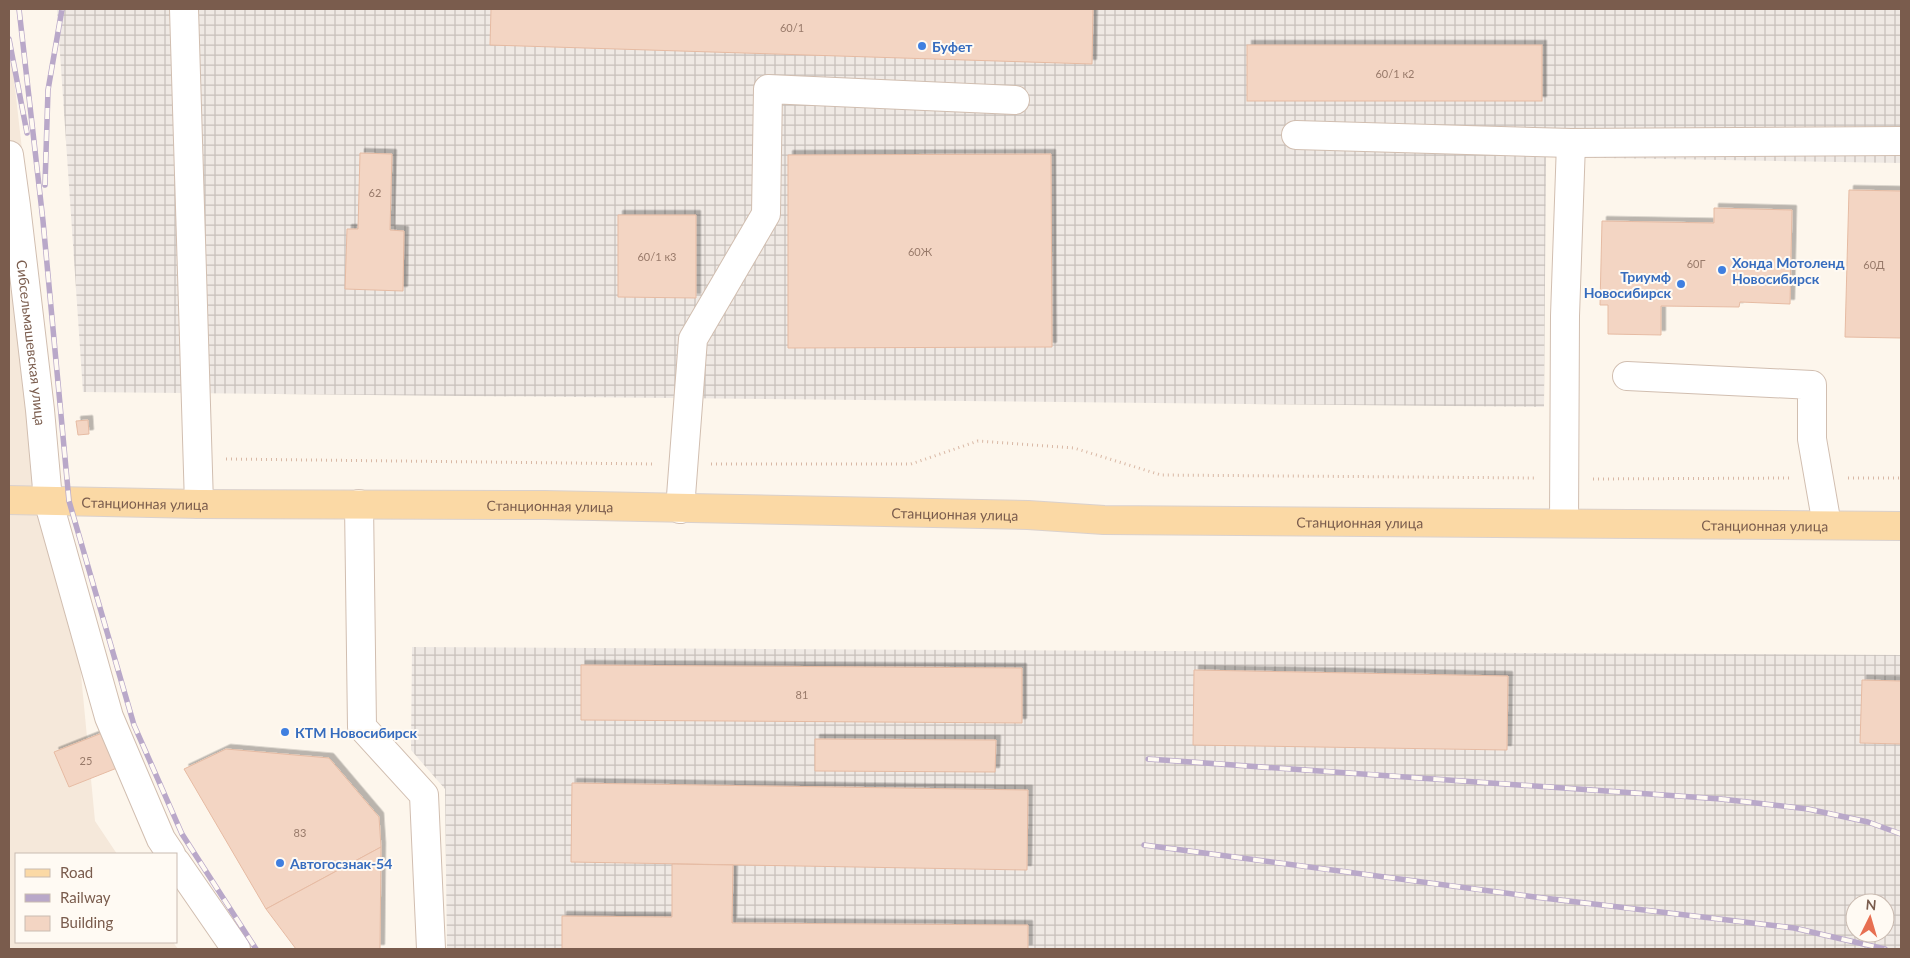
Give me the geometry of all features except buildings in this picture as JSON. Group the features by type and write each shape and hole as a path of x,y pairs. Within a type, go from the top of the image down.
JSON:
{"main road":[{"name":"Станционная улица","path":"9,500 199,504 680,508 1028,515 1104,520 1901,526"}],"street":[{"path":"184,9 199,504"},
{"path":"680,508 693,339 766,214 768,89 1015,100"},
{"path":"1296,136 1571,144 1901,141"},
{"path":"1564,523 1565,316 1571,144"},
{"name":"Сибсельмашевская улица","path":"9,155 40,410 48,500 109,717 161,839 170,853"},
{"path":"1627,376 1812,385 1812,439 1827,525"},
{"path":"359,504 362,727 424,795 431,949"},
{"path":"178,865 236,949"}],"path":[{"path":"198,459 684,464 911,464 978,442 1074,448 1161,475 1564,479 1901,478"}],"shaded area":[{"path":"57,9 1901,9 1901,163 1546,157 1544,407 83,392"},
{"path":"9,35 78,643 95,821 116,853 15,853 15,943 174,943 178,949 9,949"},
{"path":"412,647 1901,655 1901,949 447,949 445,789 411,750"}],"railway":[{"path":"19,9 43,221 69,501 134,725 182,834 256,949"},
{"path":"45,185 48,90 62,9"},
{"path":"9,39 27,133"},
{"path":"1148,759 1721,799 1808,809 1868,822 1901,834"},
{"path":"1144,845 1535,897 1794,928 1885,949"}],"place":[{"name":"Буфет","path":"922,46"},
{"name":"Хонда Мотоленд Новосибирск","path":"1722,270"},
{"name":"Триумф Новосибирск","path":"1681,284"},
{"name":"КТМ Новосибирск","path":"285,732"},
{"name":"Автогосзнак-54","path":"280,863"}]}
